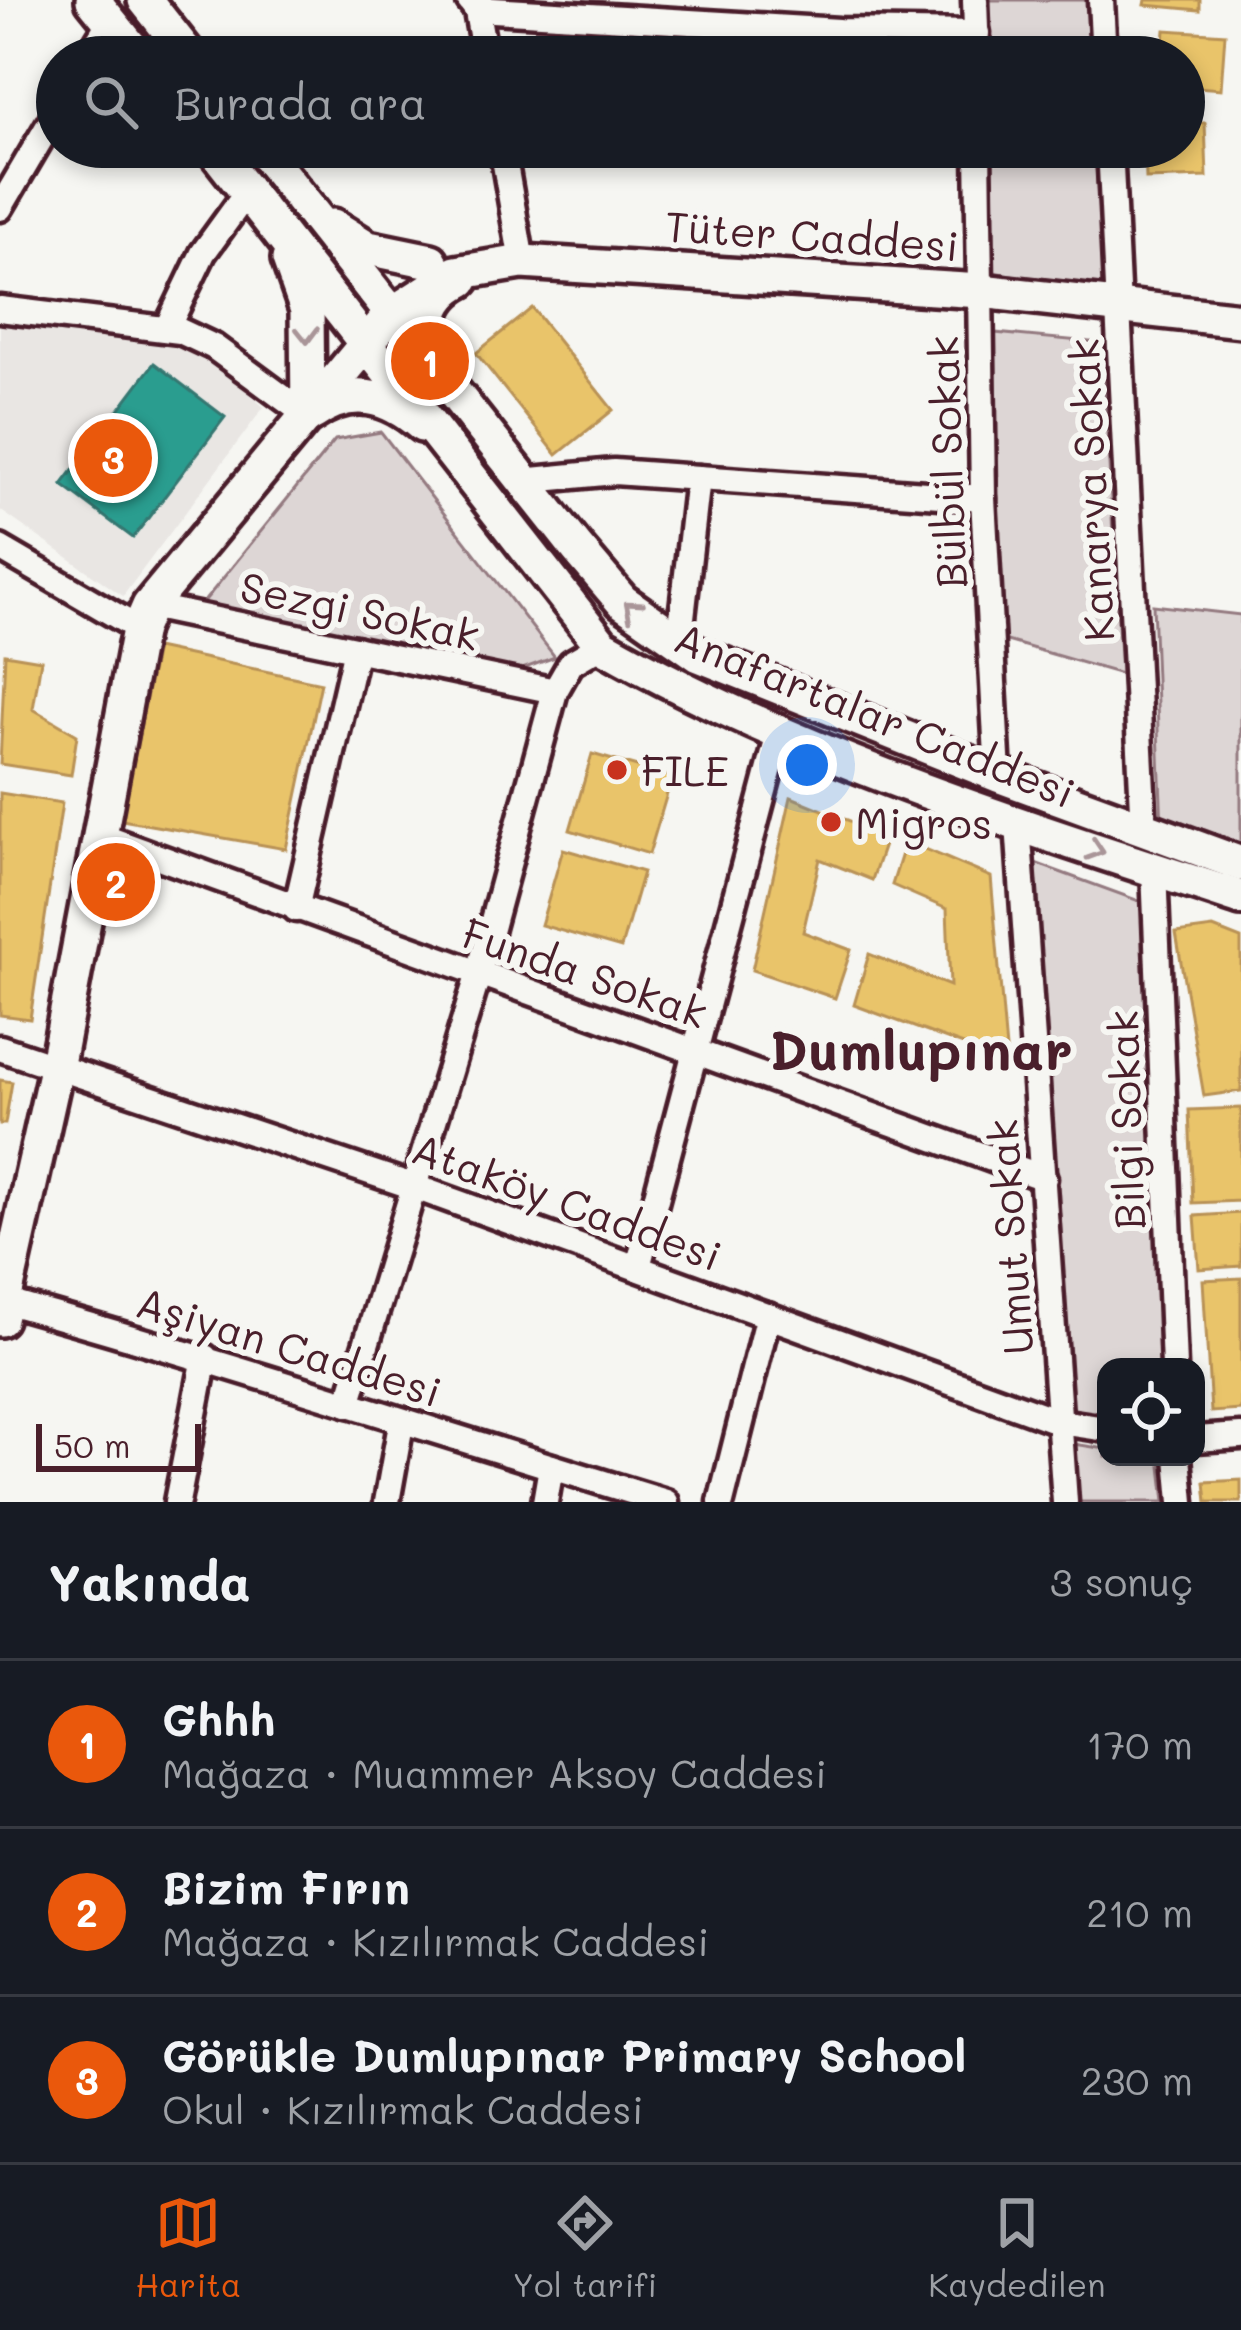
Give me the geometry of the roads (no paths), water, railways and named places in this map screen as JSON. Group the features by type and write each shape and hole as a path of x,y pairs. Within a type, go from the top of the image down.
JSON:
{"street":[{"path":"145,0 173,36"},
{"path":"975,0 977,36"},
{"path":"1101,0 1103,36"},
{"path":"480,36 473,3 607,7 888,36"},
{"path":"101,10 122,36"},
{"path":"0,208 36,147"},
{"name":"Anafartalar Caddesi","path":"229,168 565,604 602,645 692,696 1018,824 1241,898"},
{"path":"276,168 436,376 622,601 679,644 998,775 1241,864"},
{"path":"503,168 509,263"},
{"name":"Bülbül Sokak","path":"979,168 983,498 998,775"},
{"name":"Kanarya Sokak","path":"1111,168 1144,830"},
{"path":"167,328 203,253 248,191 300,279 307,310 308,416"},
{"path":"298,196 345,236 383,252 431,261 461,257 509,263"},
{"path":"2,1310 57,1064 144,618 366,341 382,304 431,261"},
{"path":"436,376 428,325 434,304 447,288 509,263"},
{"name":"Tüter Caddesi","path":"382,304 456,273 509,263 980,291 1241,320"},
{"path":"0,309 167,328 204,341 308,416"},
{"path":"308,416 337,397 359,397 411,416 447,446"},
{"path":"522,481 614,472 983,498"},
{"path":"679,644 698,478"},
{"name":"Sezgi Sokak","path":"0,548 144,618 356,649 555,691"},
{"path":"348,1404 478,976 555,691 571,663 602,645"},
{"path":"296,908 356,649"},
{"path":"638,1267 780,730"},
{"name":"Umut Sokak","path":"1018,824 1065,1502"},
{"name":"Funda Sokak","path":"101,836 1044,1178"},
{"name":"Bilgi Sokak","path":"1154,869 1174,1358"},
{"name":"Ataköy Caddesi","path":"0,1048 415,1186 1060,1422 1097,1428"},
{"name":"Aşiyan Caddesi","path":"2,1310 205,1357 401,1424 666,1502"},
{"path":"721,1502 768,1315"},
{"path":"177,1502 205,1357"},
{"path":"387,1502 401,1424"},
{"path":"1205,1438 1241,1436"},
{"path":"1179,1466 1182,1502"},
{"path":"545,1502 551,1467"}],"place":[{"name":"Ghhh","path":"430,361"},
{"name":"Görükle Dumlupınar Primary School","path":"113,458"},
{"name":"FILE","path":"617,770"},
{"name":"Migros","path":"831,822"},
{"name":"Bizim Fırın","path":"116,882"}],"district":[{"name":"Dumlupınar","path":"921,1048"}]}
